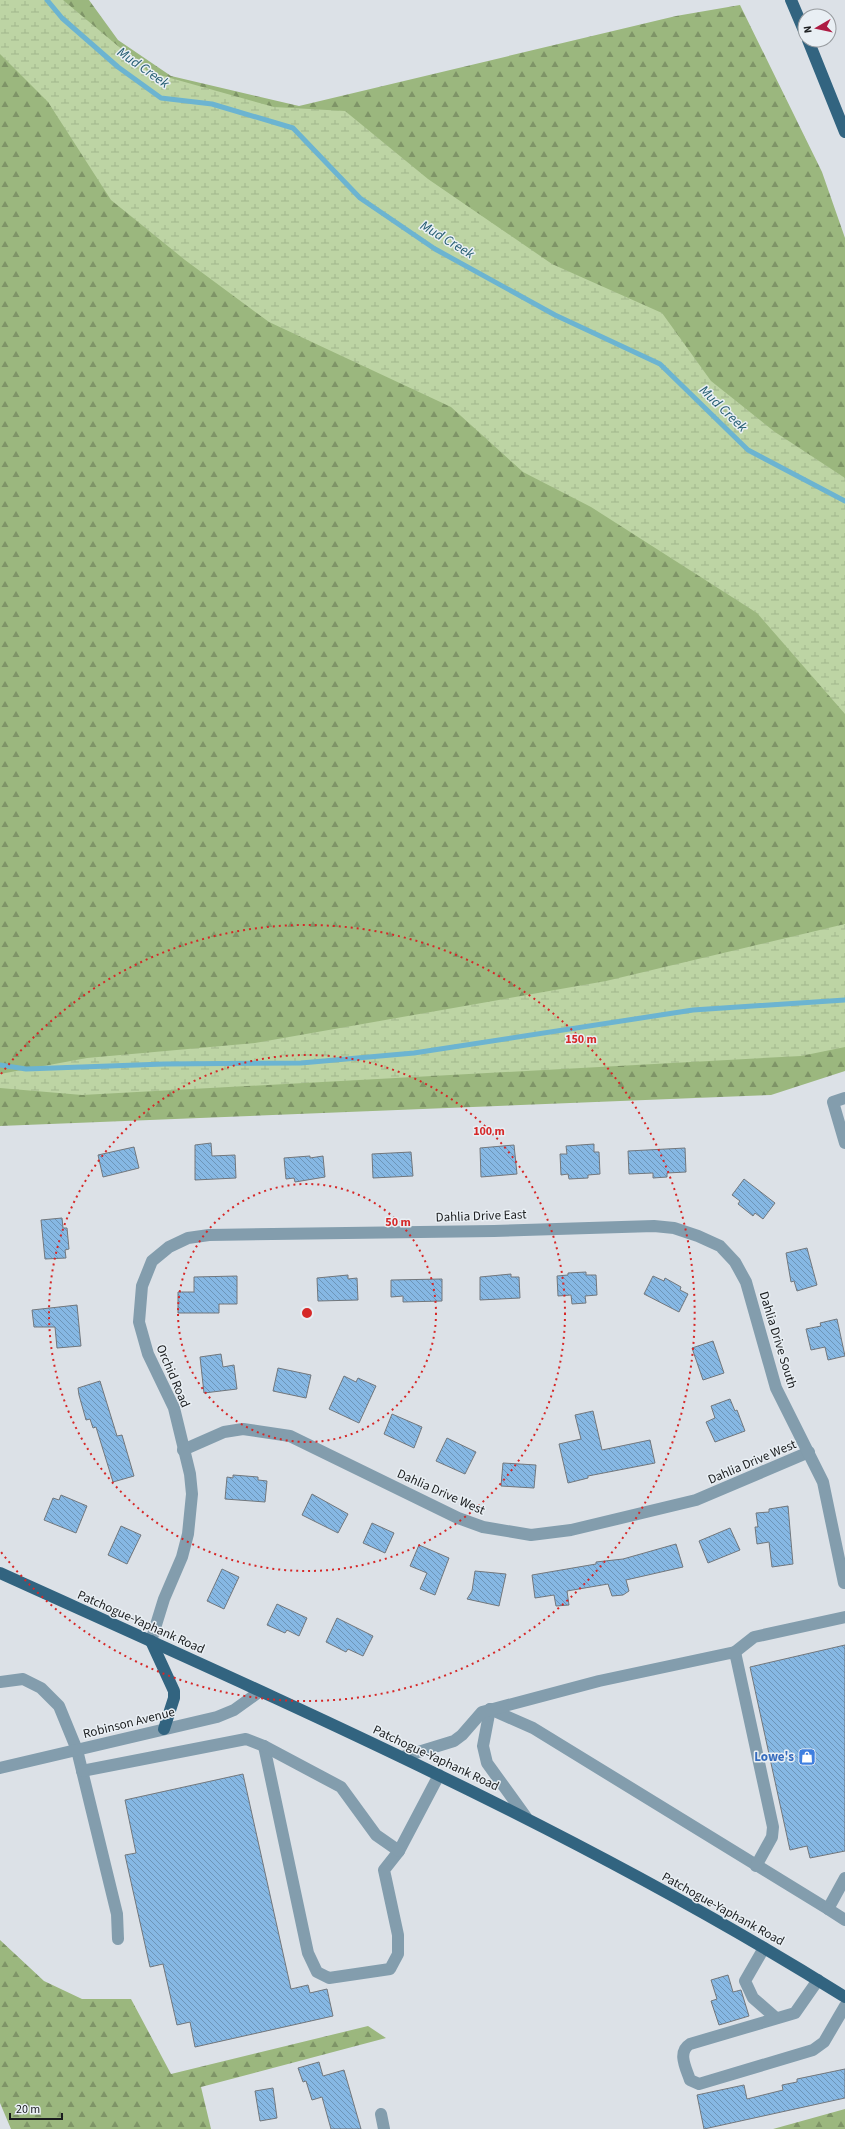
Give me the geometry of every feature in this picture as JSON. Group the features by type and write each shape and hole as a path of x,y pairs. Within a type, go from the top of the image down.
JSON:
{"main road":[{"path":"791,0 797,14"},
{"path":"811,48 845,132"},
{"name":"Patchogue-Yaphank Road","path":"0,1573 151,1640 259,1692 402,1757 526,1817 764,1948 845,1997"},
{"path":"151,1640 174,1691 174,1698 164,1729"}],"street":[{"path":"845,1098 833,1102 845,1144"},
{"name":"Dahlia Drive East","path":"241,1235 654,1226 674,1228 698,1236"},
{"name":"Orchid Road","path":"151,1640 164,1599 182,1557 188,1534 192,1494 190,1474 174,1408 148,1354 139,1322 142,1286 152,1261 169,1247 195,1237 209,1235 241,1235"},
{"name":"Dahlia Drive South","path":"698,1236 720,1246 735,1262 746,1282 776,1388 823,1482 844,1583"},
{"name":"Dahlia Drive West","path":"183,1450 224,1432 242,1429 290,1436 458,1518 483,1527 531,1535 571,1530 696,1500 809,1452"},
{"path":"402,1757 454,1740 462,1735 482,1712 490,1709 599,1681 735,1652 754,1637 845,1617"},
{"path":"735,1652 773,1827 772,1837 756,1866"},
{"path":"0,1682 23,1679 42,1688 59,1706 77,1750 117,1914 118,1939"},
{"name":"Robinson Avenue","path":"0,1768 222,1715 245,1703 259,1692"},
{"path":"490,1709 484,1737 484,1757 491,1771 526,1817"},
{"path":"490,1709 534,1728 845,1920"},
{"path":"82,1771 246,1739 264,1746 341,1787 376,1835 399,1852"},
{"path":"264,1746 308,1953 317,1972 329,1978 390,1969 398,1954 398,1935 384,1870 399,1852 439,1775"},
{"path":"828,1909 845,1878"},
{"path":"764,1948 745,1981 753,1998 776,2018"},
{"path":"818,1980 795,2013 684,2047 682,2053 690,2080 699,2084 813,2050 824,2042 845,2006"},
{"path":"381,2114 384,2129"}],"green space":[{"path":"0,0 89,0 118,40 171,76 299,106 676,16 740,5 822,172 845,238 845,1071 771,1095 0,1126"},
{"path":"0,0 63,0 149,72 274,107 345,111 428,179 552,264 662,313 711,381 775,432 845,478 845,714 757,613 591,507 523,472 451,407 269,322 185,260 111,200 48,102 0,54"},
{"path":"845,924 845,1047 801,1056 82,1095 0,1088 0,1074 87,1058 255,1043 606,981"},
{"path":"0,1940 44,1981 82,1999 131,1999 171,2074 368,2026 386,2038 201,2087 211,2129 11,2129 0,2103"},
{"path":"845,2109 845,2129 773,2129"}],"building":[{"path":"211,1143 212,1156 235,1155 236,1178 195,1180 195,1145"},
{"path":"594,1144 594,1152 599,1152 600,1174 588,1175 588,1178 569,1179 568,1174 561,1175 560,1154 567,1154 566,1146"},
{"path":"514,1145 517,1174 481,1177 480,1148"},
{"path":"134,1147 139,1168 103,1177 98,1155"},
{"path":"685,1148 686,1172 667,1173 667,1177 653,1178 653,1173 629,1174 628,1151"},
{"path":"411,1152 413,1176 373,1178 372,1154"},
{"path":"310,1156 310,1158 323,1156 325,1177 295,1182 294,1178 286,1179 284,1158"},
{"path":"744,1179 775,1203 763,1219 755,1213 753,1216 738,1204 740,1201 732,1195"},
{"path":"62,1218 63,1228 67,1228 69,1249 65,1250 66,1258 45,1259 41,1220"},
{"path":"807,1248 817,1285 797,1291 794,1281 791,1282 786,1253"},
{"path":"586,1272 586,1275 596,1275 597,1295 585,1296 586,1303 572,1304 571,1295 558,1296 557,1276 568,1275 568,1273"},
{"path":"511,1274 511,1277 519,1277 520,1298 480,1300 480,1277"},
{"path":"348,1275 348,1279 357,1278 358,1300 318,1301 317,1278"},
{"path":"237,1276 237,1304 219,1304 219,1313 178,1313 178,1292 194,1292 194,1277"},
{"path":"653,1276 664,1281 665,1278 681,1287 680,1290 688,1294 679,1312 644,1294"},
{"path":"442,1279 442,1301 403,1302 403,1296 391,1297 391,1280"},
{"path":"77,1305 81,1346 57,1348 55,1327 34,1327 32,1310"},
{"path":"837,1319 845,1356 828,1360 825,1347 811,1350 806,1329 821,1326 820,1323"},
{"path":"713,1341 724,1373 703,1380 692,1348"},
{"path":"221,1354 223,1367 234,1365 237,1389 204,1393 200,1357"},
{"path":"278,1368 311,1375 306,1398 273,1391"},
{"path":"344,1376 356,1382 358,1378 376,1386 359,1423 329,1409"},
{"path":"100,1381 117,1436 122,1435 134,1476 113,1482 96,1427 93,1428 90,1419 86,1420 78,1388"},
{"path":"730,1399 735,1411 737,1410 745,1431 715,1442 706,1422 715,1418 711,1406"},
{"path":"593,1411 602,1450 650,1440 655,1463 588,1476 588,1478 568,1483 559,1444 581,1439 575,1415"},
{"path":"392,1414 422,1427 414,1448 384,1434"},
{"path":"447,1438 476,1452 465,1474 436,1461"},
{"path":"503,1463 536,1465 534,1488 501,1486"},
{"path":"233,1475 258,1477 258,1480 267,1481 265,1502 225,1499 227,1477 233,1478"},
{"path":"312,1494 348,1514 338,1533 302,1515"},
{"path":"61,1495 87,1506 76,1533 44,1520 53,1498 59,1500"},
{"path":"788,1506 793,1564 772,1567 769,1542 757,1544 755,1527 758,1527 756,1513 769,1512 769,1509"},
{"path":"372,1523 394,1533 385,1553 363,1543"},
{"path":"121,1526 141,1535 127,1564 108,1555"},
{"path":"730,1528 740,1550 708,1563 699,1541"},
{"path":"676,1544 683,1567 626,1580 629,1591 623,1595 612,1596 608,1584 567,1591 569,1605 556,1606 554,1595 535,1598 532,1575 596,1564 596,1562 623,1559"},
{"path":"419,1545 449,1558 435,1595 420,1589 427,1573 410,1566"},
{"path":"222,1569 239,1577 224,1609 207,1601"},
{"path":"475,1571 506,1574 499,1606 467,1599 472,1591"},
{"path":"277,1604 307,1618 299,1636 287,1630 285,1633 267,1625"},
{"path":"337,1618 373,1636 363,1656 348,1649 346,1652 326,1642"},
{"name":"Lowe's","path":"845,1645 845,1851 810,1858 807,1846 790,1850 750,1667"},
{"path":"243,1774 291,1989 308,1985 310,1993 327,1989 333,2016 195,2047 190,2022 177,2025 163,1964 150,1967 125,1855 136,1853 125,1800"},
{"path":"728,1975 733,1992 741,1990 749,2016 719,2025 711,2001 717,1999 711,1980"},
{"path":"319,2062 323,2076 344,2070 361,2129 331,2129 322,2097 312,2100 306,2081 303,2082 298,2068"},
{"path":"845,2069 845,2098 704,2129 697,2095 744,2085 747,2099 783,2090 782,2085 797,2082 797,2079"},
{"path":"273,2088 277,2118 260,2121 255,2091"}],"waterway":[{"name":"Mud Creek","path":"47,0 62,18 118,67 161,98 212,104 293,128 360,198 435,249 555,315 660,364 748,450 845,501"},
{"path":"0,1065 26,1069 164,1064 301,1063 414,1053 693,1010 845,1000"}],"place":[{"name":"Lowe's","path":"807,1757"}]}
